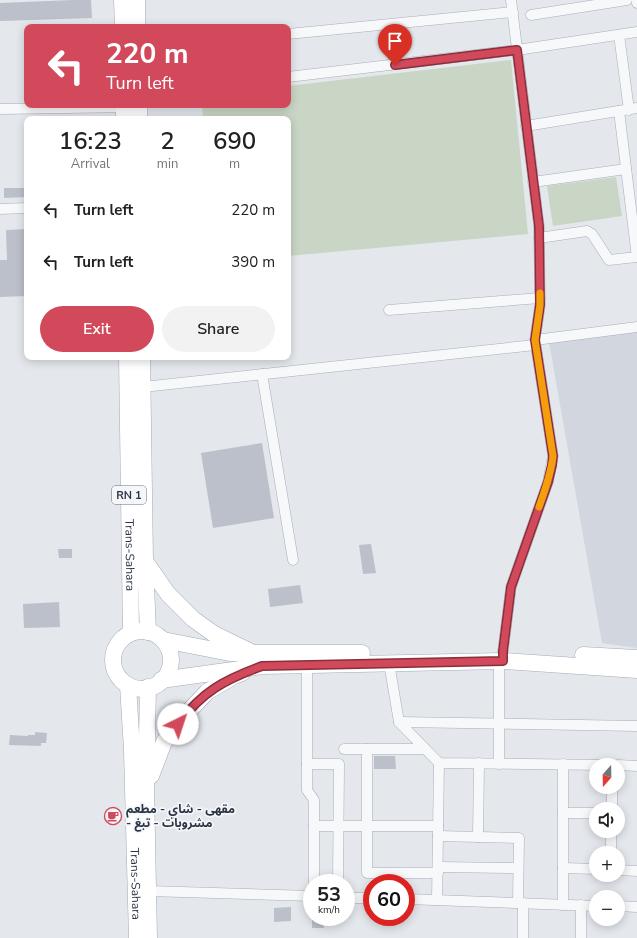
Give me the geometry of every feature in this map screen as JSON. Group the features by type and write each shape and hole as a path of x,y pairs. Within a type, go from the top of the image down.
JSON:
{"main road":[{"path":"122,0 123,24"},
{"path":"137,0 137,24"},
{"name":"Trans-Sahara","path":"127,360 131,633"},
{"name":"Trans-Sahara","path":"142,360 145,561 148,632"},
{"path":"145,561 168,594 193,619 214,634 259,660"},
{"path":"155,684 167,674 170,661 168,648 163,640 156,635 139,631 131,633 123,638 117,645 113,654 113,663 121,680 135,688 155,684 259,660 637,658"},
{"path":"163,640 259,660 307,665 502,658 637,670"},
{"path":"146,789 164,742 185,715 207,692 259,660"},
{"name":"Trans-Sahara","path":"149,938 146,789 155,684"},
{"name":"Trans-Sahara","path":"128,685 132,750 137,938"}],"street":[{"path":"499,764 502,658 511,587 548,482 553,456 535,343 540,298 539,226 511,0"},
{"path":"531,15 627,0"},
{"path":"291,34 513,12"},
{"path":"291,77 517,50 637,32"},
{"path":"539,238 588,232 592,234 608,260 637,257 626,169 629,110 619,35"},
{"path":"0,109 131,110"},
{"path":"526,126 629,110"},
{"path":"533,182 626,169"},
{"path":"0,209 24,208"},
{"path":"389,310 540,298"},
{"path":"143,387 535,343 637,327"},
{"path":"262,374 293,560"},
{"path":"389,663 399,722 439,763 589,765"},
{"path":"307,665 307,790 314,800 314,874"},
{"path":"399,722 637,726"},
{"path":"344,749 425,749"},
{"path":"367,749 367,873 518,868"},
{"path":"437,900 439,763"},
{"path":"478,837 479,763"},
{"path":"307,764 339,764 338,874"},
{"path":"563,764 563,905"},
{"path":"625,765 637,766"},
{"path":"563,812 589,813"},
{"path":"314,826 438,826"},
{"path":"438,836 519,838 518,868 523,938"},
{"path":"563,868 589,869"},
{"path":"625,870 637,870"},
{"path":"148,891 303,896"},
{"path":"415,900 589,906"},
{"path":"581,905 581,938"},
{"path":"625,906 637,907"}],"shaded area":[{"path":"637,331 637,648 602,643 549,342"}],"green space":[{"path":"511,60 528,234 291,256 291,116 203,116 202,108 291,108 291,86"},
{"path":"616,177 622,216 553,226 547,186"}],"building":[{"path":"91,0 92,18 0,21 0,3"},
{"path":"4,188 24,188 24,197 4,198"},
{"path":"24,229 24,296 0,297 0,260 7,260 6,230"},
{"path":"262,443 274,518 213,528 201,453"},
{"path":"371,544 376,573 363,574 359,545"},
{"path":"58,549 72,549 72,558 59,558"},
{"path":"300,585 303,603 270,607 268,589"},
{"path":"59,602 60,627 24,628 23,604"},
{"path":"35,732 47,733 46,743 41,743 41,746 9,745 10,735 28,736 35,735"},
{"path":"374,756 395,756 396,769 374,769"},
{"path":"291,907 291,921 274,922 274,908"},
{"path":"312,926 324,926 324,928 312,928"}],"slow traffic":[{"path":"539,507 548,482 553,456 535,340 540,305 540,293"}],"place":[{"name":"مقهى - شاي - مطعم - مشروبات - تبغ","path":"113,816"}],"route":[{"path":"178,724 207,692 234,676 262,666 503,661 511,587 548,482 553,456 535,340 540,305 539,226 517,50 395,65"}]}
